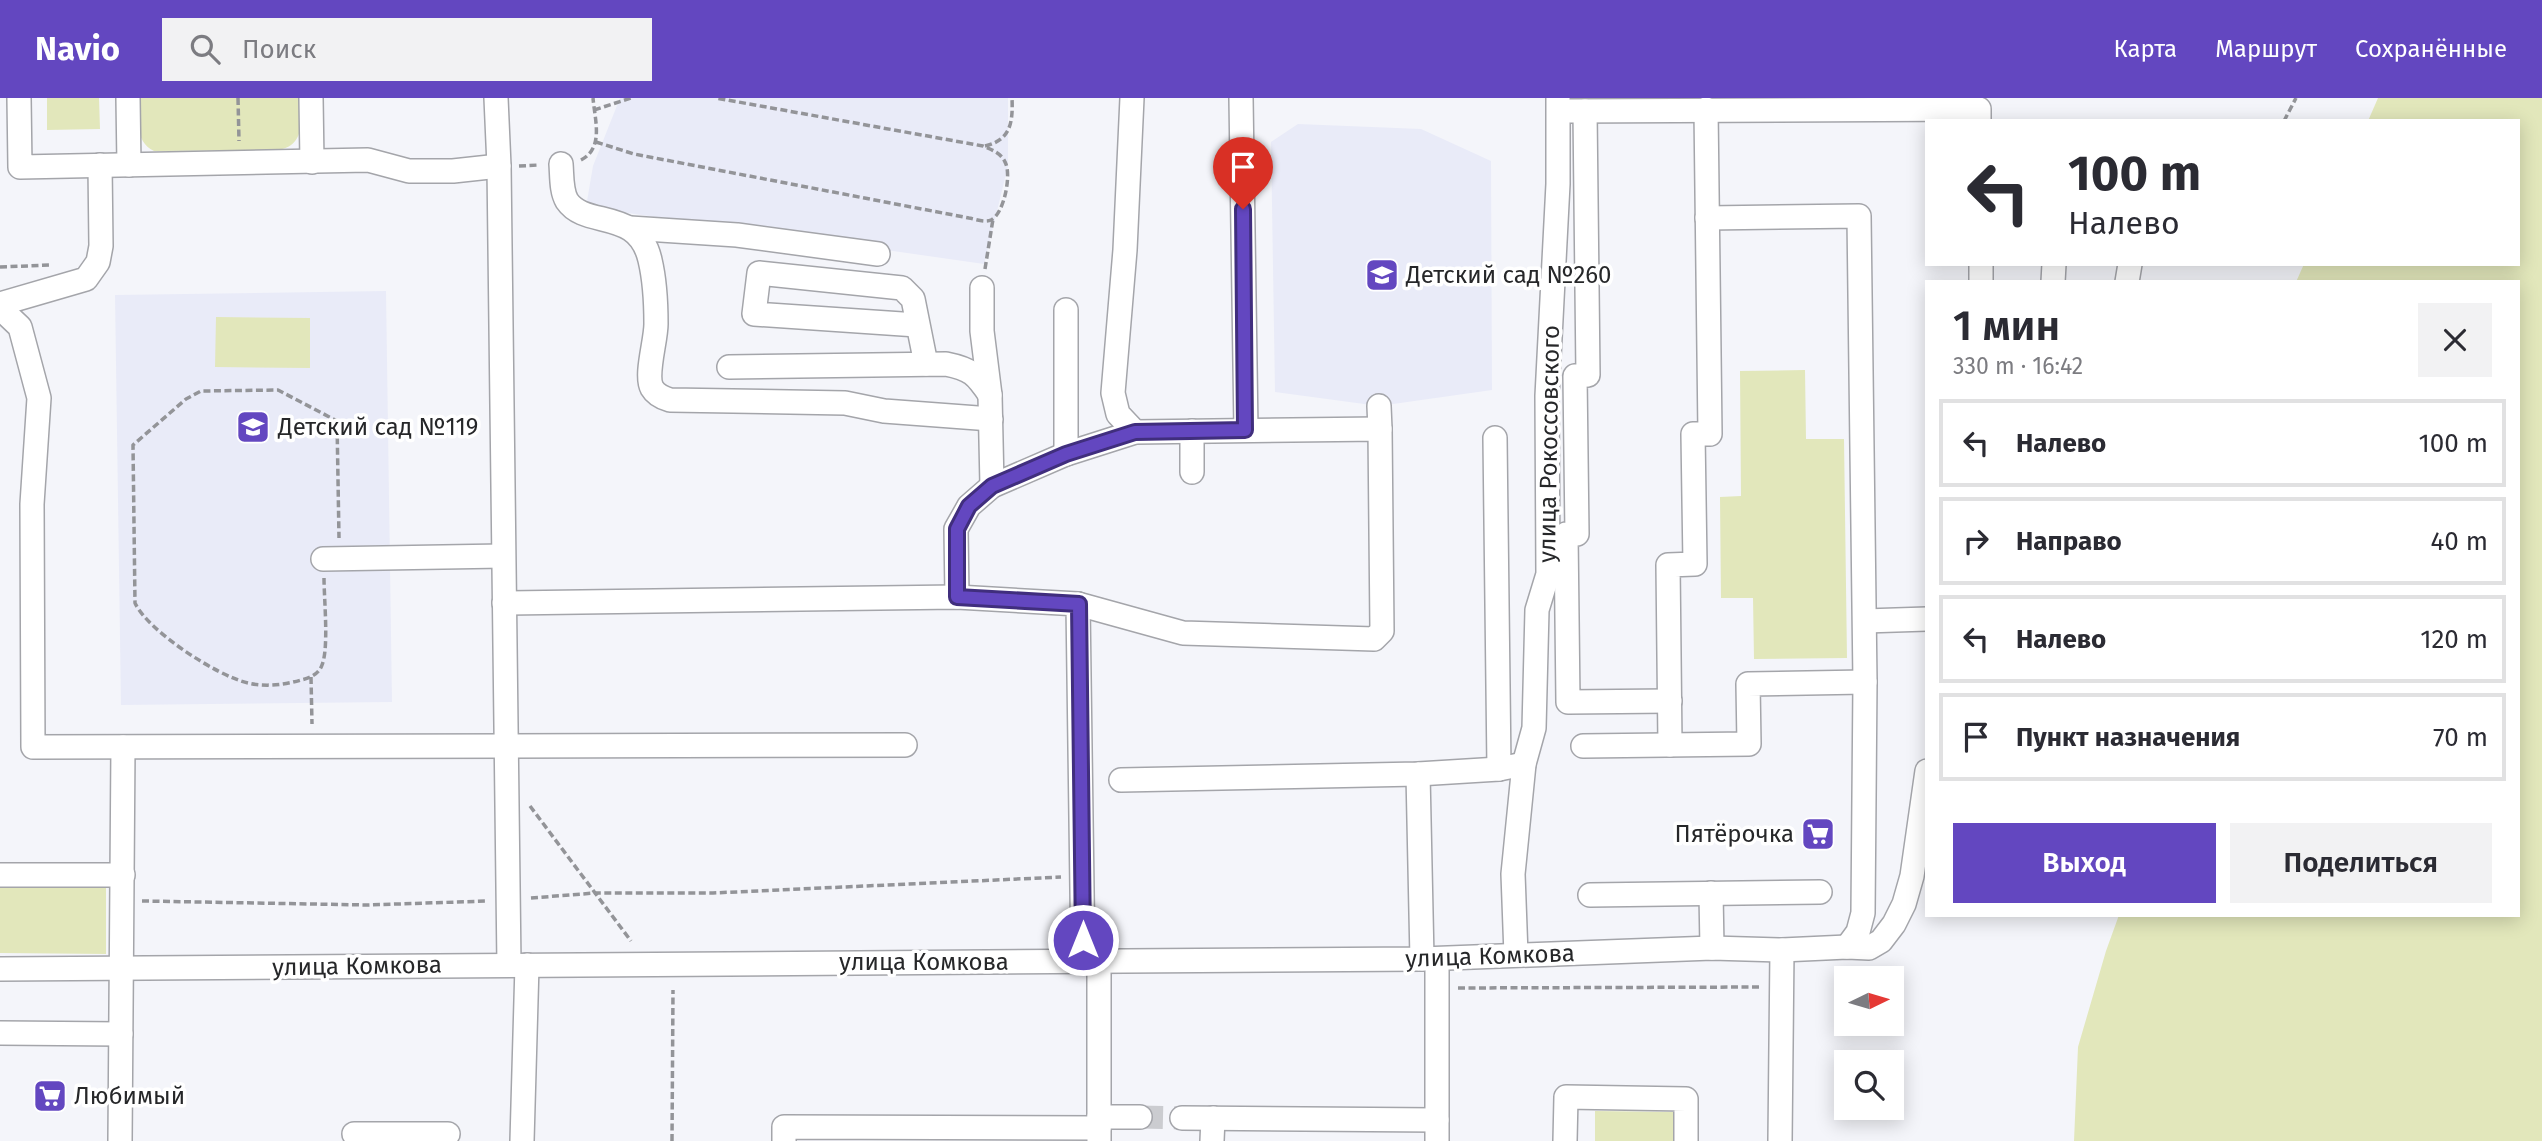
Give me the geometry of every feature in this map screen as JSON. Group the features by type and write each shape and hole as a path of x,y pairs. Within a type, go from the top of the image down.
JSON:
{"street":[{"path":"19,98 20,167 368,160 409,171 453,171 499,166"},
{"path":"128,98 129,165"},
{"path":"311,98 312,162"},
{"path":"496,98 508,900 518,965 522,1141"},
{"path":"1132,98 1125,250 1113,393 1118,414 1135,432"},
{"path":"1241,98 1245,430"},
{"path":"1558,104 1585,111 1979,109 1979,119"},
{"name":"улица Рокоссовского","path":"1516,956 1513,874 1524,764 1534,728 1538,610 1548,574 1547,396 1558,184 1558,104"},
{"path":"1670,745 1668,565 1695,564 1693,434 1710,434 1706,109"},
{"path":"1585,111 1588,375 1575,376 1577,534 1566,534 1568,702 1670,701"},
{"path":"561,164 563,191 568,203 581,211 630,228 737,235 878,254"},
{"path":"100,165 101,246 98,262 86,279 0,306 20,327 39,398 32,504 33,747 905,745"},
{"path":"1707,218 1859,216 1865,682 1863,913 1858,932 1847,947"},
{"path":"630,228 641,240 650,257 656,288 656,328 650,379 653,390 660,396 670,400 845,403 884,411 991,419"},
{"path":"917,325 754,314 759,273 902,288 913,299 926,364"},
{"path":"982,288 982,331 990,395 992,486"},
{"path":"1066,310 1066,454"},
{"path":"729,367 946,364 967,368 979,378 990,395"},
{"path":"504,603 957,597 1079,604 1183,633 1374,639 1382,631 1380,417 1245,430 1135,432 1066,454 992,486 969,506 957,529 957,597"},
{"path":"1192,431 1192,472"},
{"path":"1495,438 1499,769"},
{"path":"331,559 503,556"},
{"path":"1079,604 1082,876 1091,960 1099,1129"},
{"path":"1864,621 1925,620"},
{"path":"1583,746 1749,744 1748,684 1865,682"},
{"path":"120,1141 123,968 122,747"},
{"path":"1121,780 1418,774 1499,769 1524,764"},
{"path":"1182,1118 1212,1130 1437,1130 1437,988 1429,959 1418,774"},
{"name":"улица Комкова","path":"0,969 1429,959 1712,948 1869,948 1881,941 1904,904 1912,876 1925,785"},
{"path":"0,875 123,875"},
{"path":"1590,895 1820,892"},
{"path":"1711,894 1712,948"},
{"path":"1780,1141 1782,950"},
{"path":"0,1033 121,1034"},
{"path":"1565,1141 1566,1097 1686,1099 1686,1141"},
{"path":"784,1141 784,1127 1001,1134 1099,1129 1140,1117"},
{"path":"354,1134 407,1138 448,1134"}],"path":[{"path":"239,98 239,163"},
{"path":"594,110 631,98"},
{"path":"597,142 634,154 988,222 1000,210 1009,172 1005,160 998,153 983,146 716,98"},
{"path":"983,146 998,143 1007,134 1013,112 1012,98"},
{"path":"2285,119 2296,98"},
{"path":"982,288 993,219"},
{"path":"278,390 337,421 331,559 322,667 311,677 270,685 246,683 197,660 140,613 135,603 133,445 186,399 201,391 278,390"},
{"path":"311,677 312,747"},
{"path":"530,806 631,941"},
{"path":"123,900 418,905 595,892 713,893 1082,876"},
{"path":"1437,988 1782,987"},
{"path":"672,1141 673,990"}],"shaded area":[{"path":"620,98 1008,98 1008,166 984,264 586,207 593,166"},
{"name":"Детский сад №260","path":"1298,124 1421,129 1491,161 1492,390 1379,406 1275,392 1271,142"},
{"name":"Детский сад №119","path":"386,291 392,702 121,705 115,295"}],"green space":[{"path":"47,98 99,98 100,129 47,130"},
{"path":"137,98 301,98 300,130 294,143 279,150 154,151 140,135"},
{"path":"2378,98 2542,98 2542,1141 2074,1141 2078,1047 2118,917 2520,917 2520,280 2297,280 2303,266 2520,266 2520,119 2369,119"},
{"path":"216,317 310,318 310,368 215,367"},
{"path":"1805,370 1806,439 1844,439 1847,658 1754,659 1753,598 1721,598 1720,497 1741,496 1740,371"},
{"path":"0,887 106,887 106,954 0,953"},
{"path":"1595,1111 1676,1112 1676,1141 1595,1141"}],"tunnel":[{"path":"1140,1117 1182,1118"}],"place":[{"name":"Детский сад №260","path":"1382,275"},
{"name":"Детский сад №119","path":"253,427"},
{"name":"Пятёрочка","path":"1818,834"},
{"name":"Любимый","path":"50,1096"}],"route":[{"path":"1083,940 1079,604 957,597 957,529 969,506 992,486 1066,454 1135,432 1245,430 1243,209"}]}
